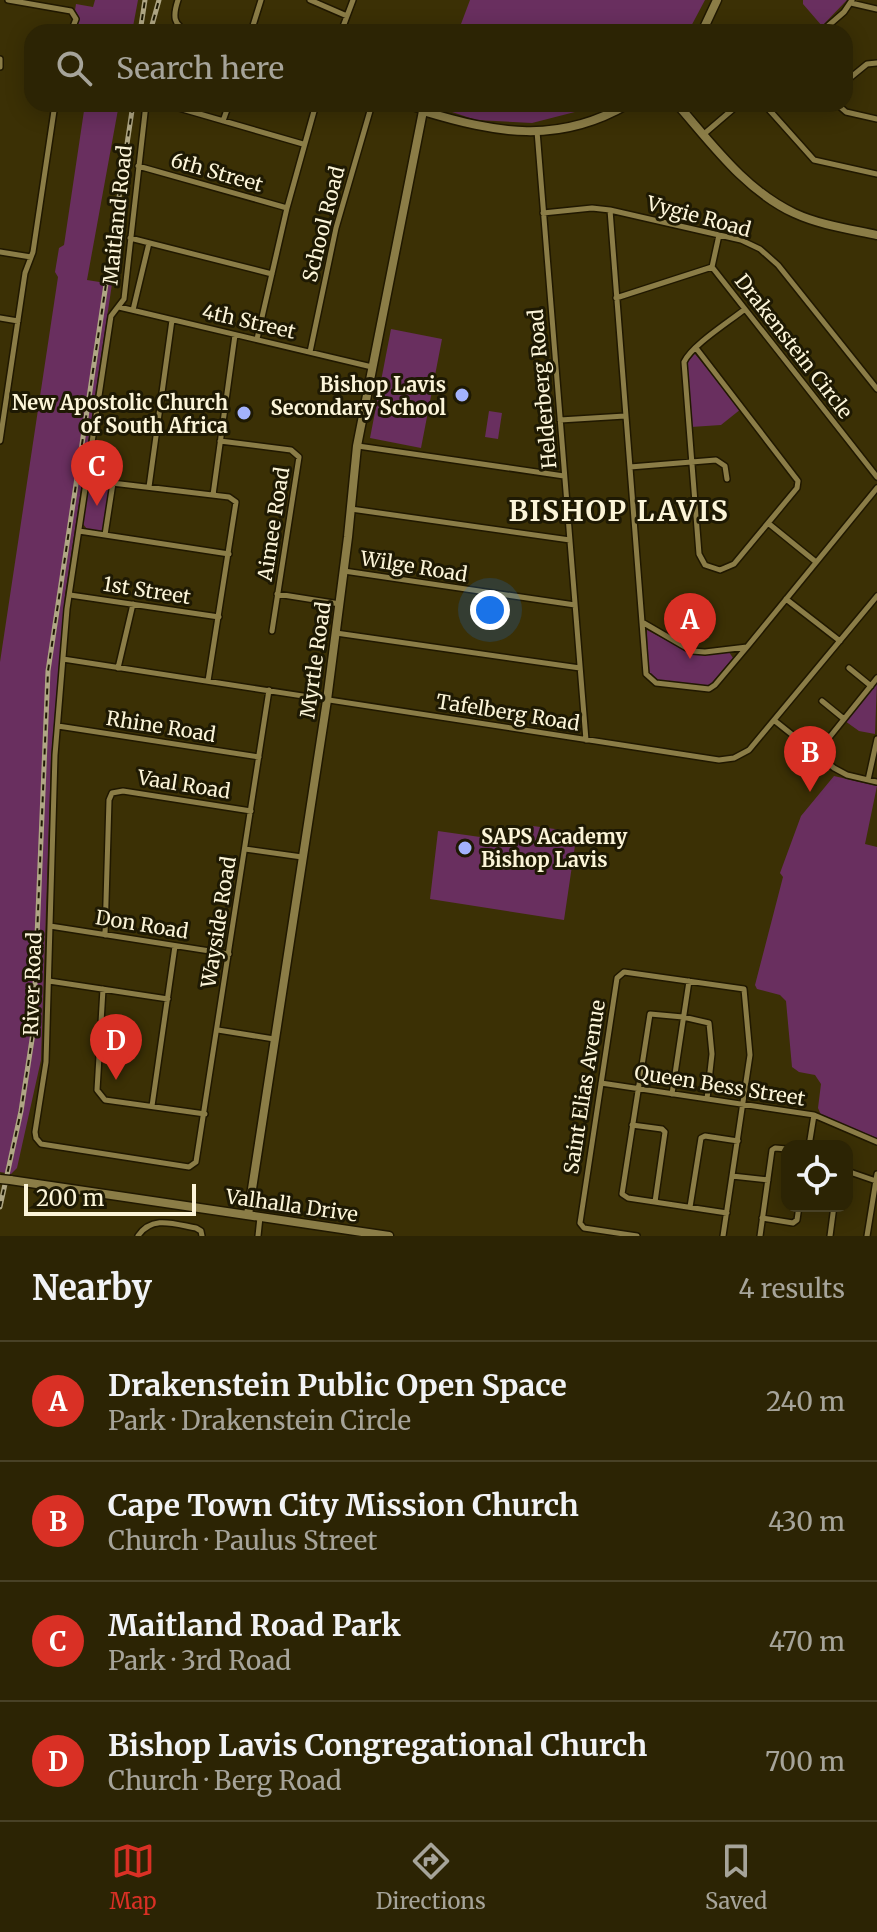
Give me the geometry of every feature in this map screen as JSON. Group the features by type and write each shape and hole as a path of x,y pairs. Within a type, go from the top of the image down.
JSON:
{"street":[{"path":"8,0 68,10 75,15 73,24"},
{"path":"177,24 174,18 178,0"},
{"path":"254,24 261,0"},
{"path":"310,0 347,16"},
{"path":"344,24 353,0"},
{"path":"706,24 717,0"},
{"path":"829,24 852,2 877,9"},
{"path":"0,59 0,67"},
{"path":"853,75 867,64 877,63"},
{"path":"0,441 25,273 31,257 54,112"},
{"name":"Maitland Road","path":"63,659 69,595 111,316 124,299 145,112"},
{"path":"192,112 303,144"},
{"path":"223,121 226,112"},
{"path":"257,339 287,208 313,112"},
{"name":"School Road","path":"310,352 336,228 370,112"},
{"name":"Myrtle Road","path":"248,1215 327,700 357,446 423,112"},
{"path":"427,112 489,129 537,131 572,127 614,112"},
{"path":"684,112 744,179 776,203 810,219 877,235"},
{"path":"704,134 730,112"},
{"path":"771,112 814,160 877,174"},
{"path":"846,112 877,119"},
{"name":"Helderberg Road","path":"537,131 586,740"},
{"name":"6th Street","path":"138,166 287,208"},
{"name":"Vygie Road","path":"543,213 592,208 610,210 751,244 778,265 877,389"},
{"path":"610,210 645,671 648,678 656,683 709,689 715,685 877,488"},
{"path":"712,267 719,235"},
{"path":"130,238 272,274"},
{"path":"133,310 149,243"},
{"path":"0,252 31,257"},
{"name":"Drakenstein Circle","path":"616,298 712,267 877,477"},
{"name":"4th Street","path":"119,307 372,367"},
{"path":"696,348 797,478 797,488 731,567 716,570 705,565 699,554 684,362 696,348 745,309"},
{"path":"0,318 18,321"},
{"path":"149,487 172,320"},
{"path":"213,495 235,335"},
{"path":"0,376 9,378"},
{"path":"560,420 625,416"},
{"name":"Aimee Road","path":"220,441 291,450 299,457 272,631"},
{"path":"357,446 564,476"},
{"path":"630,467 719,461 725,466 727,479"},
{"path":"87,480 231,497 237,504 208,681"},
{"path":"105,535 113,483"},
{"path":"351,509 570,540"},
{"path":"768,523 816,562"},
{"path":"79,531 229,554"},
{"name":"Wilge Road","path":"344,571 575,605"},
{"path":"277,594 340,604"},
{"name":"1st Street","path":"69,595 219,617"},
{"name":"Tafelberg Road","path":"63,659 727,759 749,750 877,596"},
{"path":"786,599 840,641"},
{"path":"118,668 133,604"},
{"path":"642,622 692,651 747,647"},
{"path":"336,633 580,668"},
{"name":"River Road","path":"63,659 46,1062 35,1132 37,1140 44,1145 189,1167 198,1159"},
{"path":"849,668 871,686"},
{"path":"816,754 877,678"},
{"name":"Wayside Road","path":"198,1159 269,690"},
{"path":"822,701 844,719"},
{"path":"775,721 841,772 877,782"},
{"name":"Rhine Road","path":"58,726 259,757"},
{"path":"868,780 877,739"},
{"name":"Vaal Road","path":"105,935 109,800 112,793 123,791 251,811"},
{"path":"245,849 302,857"},
{"name":"Don Road","path":"50,926 229,954"},
{"path":"152,1106 175,946"},
{"name":"Saint Elias Avenue","path":"637,1236 584,1228 580,1223 619,974 626,972 744,989 750,1055 743,1105"},
{"path":"49,981 168,999"},
{"path":"672,1094 689,981"},
{"path":"103,989 98,1093 105,1100 205,1114"},
{"path":"707,1099 712,1054 710,1025 705,1020 654,1012 649,1015 623,1196 727,1213"},
{"path":"218,1030 274,1039"},
{"name":"Queen Bess Street","path":"601,1083 814,1115 877,1142"},
{"path":"723,1236 743,1105"},
{"path":"810,1140 814,1115"},
{"path":"632,1125 665,1132 655,1202"},
{"path":"690,1207 701,1138 738,1141"},
{"path":"760,1236 772,1150 781,1148"},
{"path":"853,1173 876,1181"},
{"path":"867,1236 877,1174"},
{"path":"732,1176 768,1180"},
{"name":"Valhalla Drive","path":"5,1180 389,1236"},
{"path":"762,1218 793,1223 798,1212"},
{"path":"830,1236 833,1212"},
{"path":"258,1236 260,1217"},
{"path":"138,1236 146,1225 156,1223 196,1228 202,1236"}],"shaded area":[{"path":"95,0 138,0 134,24 77,24 76,4 93,7"},
{"path":"470,0 705,0 692,24 461,24"},
{"path":"803,0 847,0 824,24 820,24"},
{"path":"84,112 118,112 87,280 112,284 65,595 51,759 41,1060 17,1168 11,1174 0,1172 0,662 58,277 55,272 59,248 64,245"},
{"path":"452,112 575,112 532,123 476,120"},
{"path":"391,329 442,339 421,448 370,438"},
{"path":"695,354 741,409 721,425 691,427 686,361"},
{"path":"489,411 502,413 498,439 485,437"},
{"path":"94,484 110,487 102,532 87,529 83,524 88,490"},
{"path":"647,630 690,653 729,652 733,658 708,687 655,680 648,672"},
{"path":"877,682 875,734 859,731 845,721"},
{"path":"834,776 877,786 865,844 877,847 877,1138 821,1115 818,1108 821,1084 815,1075 799,1072 792,1067 786,1001 780,995 757,989 755,985 783,877 780,873 801,816"},
{"path":"533,826 577,832 564,920 430,899 438,831 529,844"}],"railway":[{"path":"141,24 145,0"},
{"path":"152,24 159,0"},
{"path":"0,1207 21,1111 33,1033 48,671 132,112"}],"place":[{"name":"Bishop Lavis Secondary School","path":"462,395"},
{"name":"New Apostolic Church of South Africa","path":"244,413"},
{"name":"Maitland Road Park","path":"97,506"},
{"name":"Drakenstein Public Open Space","path":"690,659"},
{"name":"Cape Town City Mission Church","path":"810,792"},
{"name":"SAPS Academy Bishop Lavis","path":"465,848"},
{"name":"Bishop Lavis Congregational Church","path":"116,1080"}],"district":[{"name":"BISHOP LAVIS","path":"619,511"}]}
